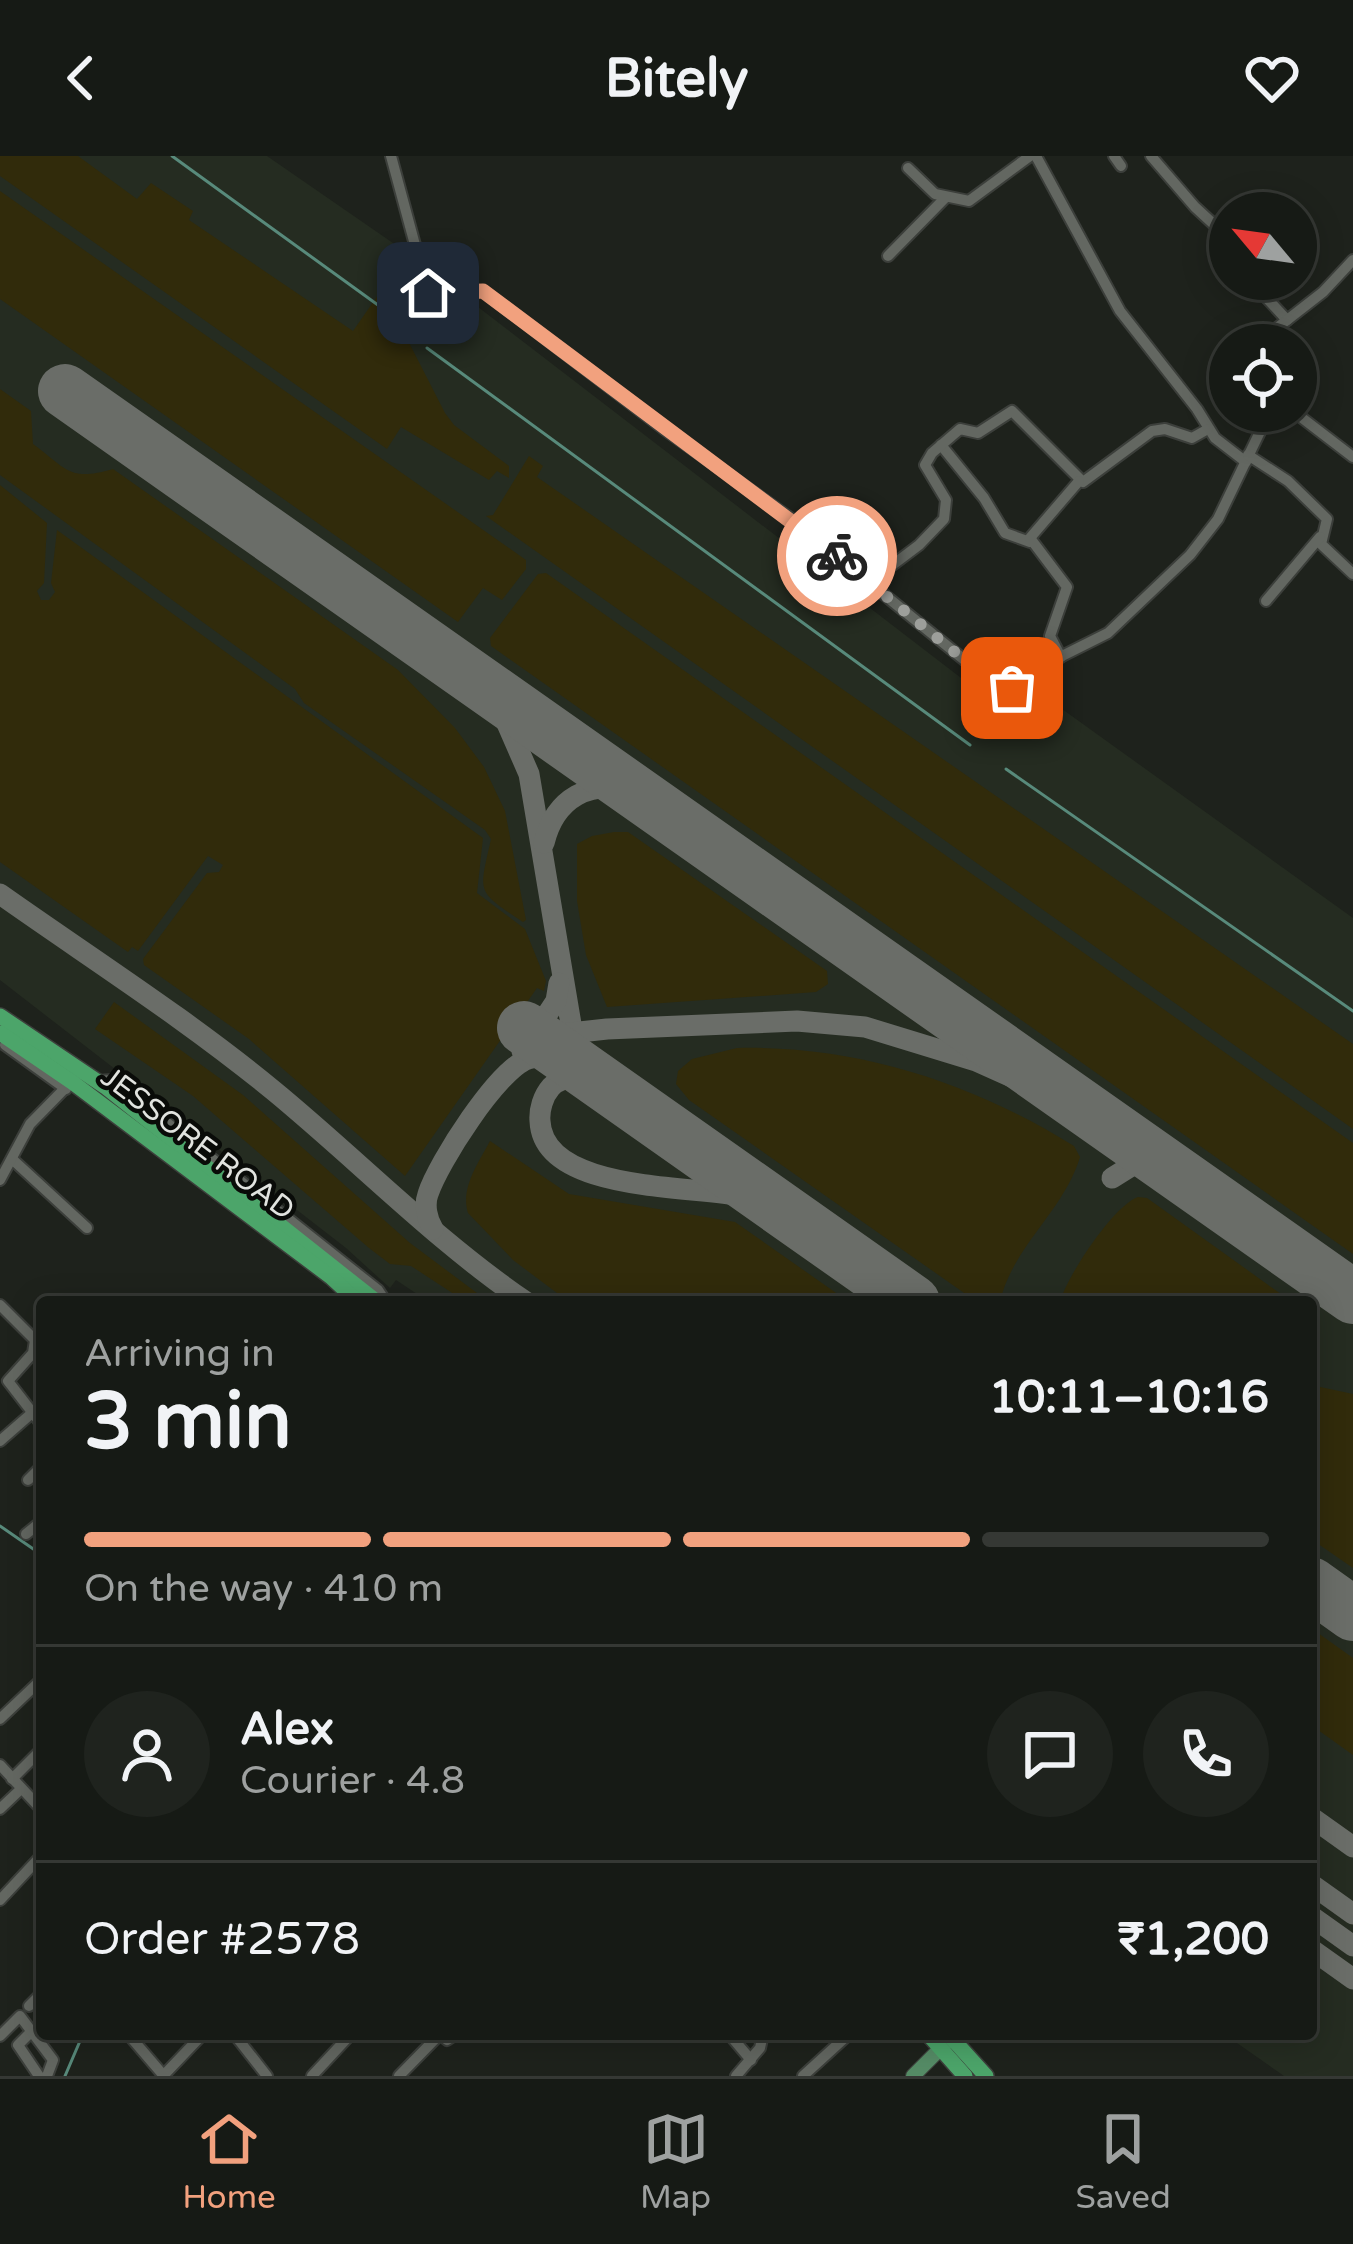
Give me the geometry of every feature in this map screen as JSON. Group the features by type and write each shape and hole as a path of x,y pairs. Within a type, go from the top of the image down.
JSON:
{"highway":[{"path":"0,1016 73,1080 97,1081 373,1296"},
{"name":"JESSORE ROAD","path":"0,1033 73,1080 352,1296"},
{"path":"947,2040 965,2076"},
{"path":"947,2040 986,2076"}],"main road":[{"path":"913,2076 947,2040"}],"street":[{"path":"391,156 424,288 440,295 483,291 790,518 989,680 1012,688 1108,633 1190,555 1218,519 1260,432"},
{"path":"908,168 934,194 968,201 1033,156 1120,311 1208,429 1222,445 1288,481 1327,519 1320,537 1266,601"},
{"path":"1151,156 1209,221"},
{"path":"888,256 948,194"},
{"path":"1282,324 1323,292 1353,260"},
{"path":"1268,300 1287,320"},
{"path":"870,582 944,519 946,500 925,465 960,429 984,431 1012,411 1079,481 1086,482 1152,431 1165,429 1192,438 1208,429"},
{"path":"1317,429 1353,457"},
{"path":"941,445 984,498 1005,533 1030,542 1067,587 1050,636 1061,656"},
{"path":"1030,542 1079,481"},
{"path":"1320,537 1324,549 1353,574"},
{"path":"0,1042 73,1080 30,1124 0,1180"},
{"path":"12,1160 87,1228"},
{"path":"0,1305 36,1341"},
{"path":"36,1347 5,1379 36,1418"},
{"path":"0,1442 32,1413"},
{"path":"28,1480 36,1472"},
{"path":"26,1534 36,1526"},
{"path":"0,1720 36,1684"},
{"path":"0,1809 36,1757"},
{"path":"0,1765 36,1804"},
{"path":"0,1900 36,1861"},
{"path":"29,2006 36,1999"},
{"path":"0,2036 20,2016 36,2038"},
{"path":"31,2032 18,2045 43,2076 53,2060 37,2040"},
{"path":"133,2040 164,2076 198,2040"},
{"path":"189,2040 193,2045"},
{"path":"239,2040 267,2076"},
{"path":"312,2076 341,2040"},
{"path":"399,2076 434,2040"},
{"path":"734,2040 751,2060"},
{"path":"736,2076 762,2040"},
{"path":"803,2076 842,2040"}],"shaded area":[{"path":"0,156 267,156 406,252 419,294 415,296 419,311 478,307 1008,714 1037,691 1353,918 1353,2076 1284,2076 1233,2040 1317,2040 1317,1296 420,1296 396,1280 390,1288 346,1248 0,980"},
{"path":"0,156 78,156 137,199 151,183 193,211 189,220 353,331 392,275 401,327 445,413 509,466 509,478 497,471 489,480 401,427 387,449 0,176"},
{"path":"0,191 526,560 526,569 502,600 483,588 458,622 0,299"},
{"path":"0,389 31,411 33,444 69,471 87,474 113,469 398,670 455,728 484,767 505,811 526,920 496,903 485,889 491,839 485,830 304,703 295,689 0,475"},
{"path":"529,456 543,466 537,477 1353,1044 1353,1129 486,516 493,515"},
{"path":"0,485 47,523 44,583 37,591 41,600 49,600 55,592 51,583 57,530 483,838 477,893 525,929 546,981 544,991 537,988 405,1176 249,1039 144,965 143,959 207,873 219,872 223,865 208,856 138,951 132,947 128,952 0,862"},
{"path":"546,573 1353,1143 1353,1254 491,646 490,638 538,574"},
{"path":"628,832 827,971 828,984 816,992 607,1007 586,955 577,901 577,844"},
{"path":"114,1002 243,1095 410,1243 481,1296 457,1296 411,1266 390,1264 193,1096 95,1029"},
{"path":"737,1048 826,1053 870,1061 996,1104 1074,1146 1080,1157 1062,1195 1015,1264 1002,1296 968,1296 689,1100 676,1084 678,1071 692,1059"},
{"path":"490,1141 569,1194 735,1222 840,1296 561,1296 513,1260 468,1213 469,1185"},
{"path":"1147,1198 1284,1296 1063,1296 1092,1243 1128,1203"},
{"path":"1317,1386 1353,1394 1353,1568 1317,1543"},
{"path":"1317,1632 1353,1658 1353,1755 1317,1729"}],"waterway":[{"path":"172,156 389,313 386,316 404,332"},
{"path":"427,348 970,745"},
{"path":"1006,769 1353,1011"},
{"path":"0,1526 36,1551"},
{"path":"65,2076 80,2040"}],"taxiway":[{"path":"470,676 505,719 529,774 573,1036 580,1052 609,1086"},
{"path":"544,843 557,814 577,795 603,788 635,792"},
{"path":"0,894 241,1065 460,1253 518,1296"},
{"path":"527,1045 556,1001 559,983"},
{"path":"522,1051 543,1036 607,1029 797,1021 865,1027 976,1061 1094,1114"},
{"path":"433,1229 426,1203 434,1180 470,1119 501,1080 536,1057 560,1061 590,1075"},
{"path":"603,1084 569,1078 546,1095 540,1121 547,1144 565,1161 622,1181 750,1198 801,1223"},
{"path":"1112,1178 1136,1163 1170,1168"},
{"path":"1317,1821 1353,1847"},
{"path":"1317,1888 1353,1914"},
{"path":"1317,1920 1353,1946"},
{"path":"1317,1953 1353,1979"}],"runway":[{"path":"65,391 1353,1297"},
{"path":"524,1028 904,1296"},
{"path":"1317,1588 1353,1614"}],"way so far":[{"path":"837,556 989,680 1012,688"}],"route":[{"path":"428,293 483,291 837,556"}]}
